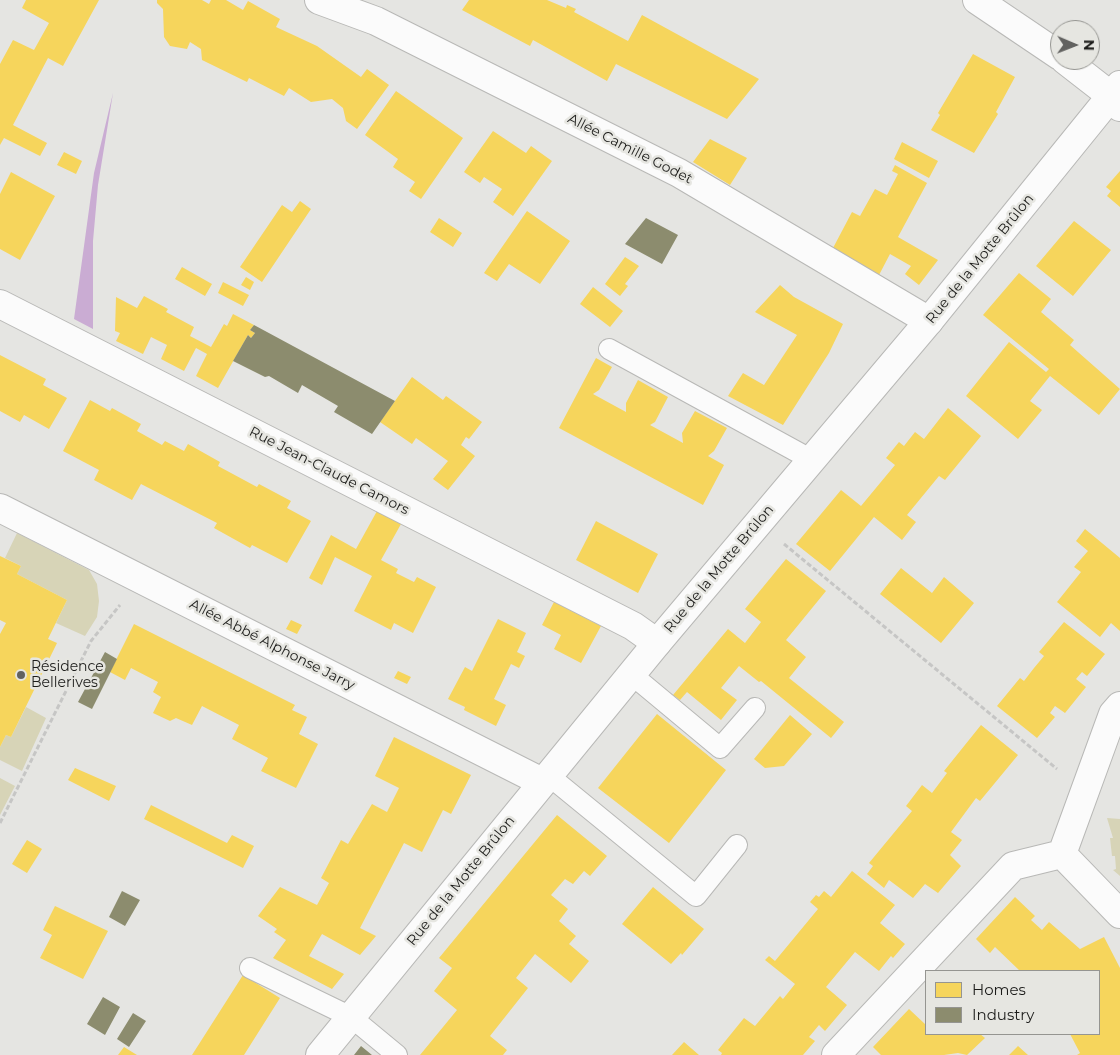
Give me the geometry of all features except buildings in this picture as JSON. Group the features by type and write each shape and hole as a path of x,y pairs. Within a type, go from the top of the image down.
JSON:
{"street":[{"name":"Allée Camille Godet","path":"319,0 376,21 679,173 929,321"},
{"path":"977,0 1050,49"},
{"path":"1080,70 1117,95"},
{"name":"Rue de la Motte Brûlon","path":"320,1055 657,642 929,321 1092,121 1117,95"},
{"name":"Rue Jean-Claude Camors","path":"0,304 633,626 657,642"},
{"name":"Allée Abbé Alphonse Jarry","path":"0,508 545,779"},
{"path":"1062,854 1113,714 1120,706"},
{"path":"1062,854 1120,914"},
{"path":"836,1055 1013,866 1062,854"}],"lane":[{"path":"608,349 812,460"},
{"path":"631,674 720,748 754,708"},
{"path":"545,779 696,896 737,844"},
{"path":"250,968 351,1016 396,1055"}],"path":[{"path":"758,523 1085,791"},
{"path":"0,822 91,641 141,578"}],"shaded area":[{"path":"113,93 98,185 93,241 93,329 74,319 94,173"},
{"path":"17,533 89,570 97,584 99,601 97,617 85,636 56,623 67,600 17,574 21,566 5,558"},
{"path":"26,707 46,718 22,771 0,760 0,747 6,735 11,737"},
{"path":"0,778 15,786 0,815"},
{"path":"1107,818 1120,819 1120,876 1113,870 1116,869 1115,856 1112,856 1110,838 1113,838"}],"place":[{"name":"Résidence Bellerives","path":"21,675"}]}
